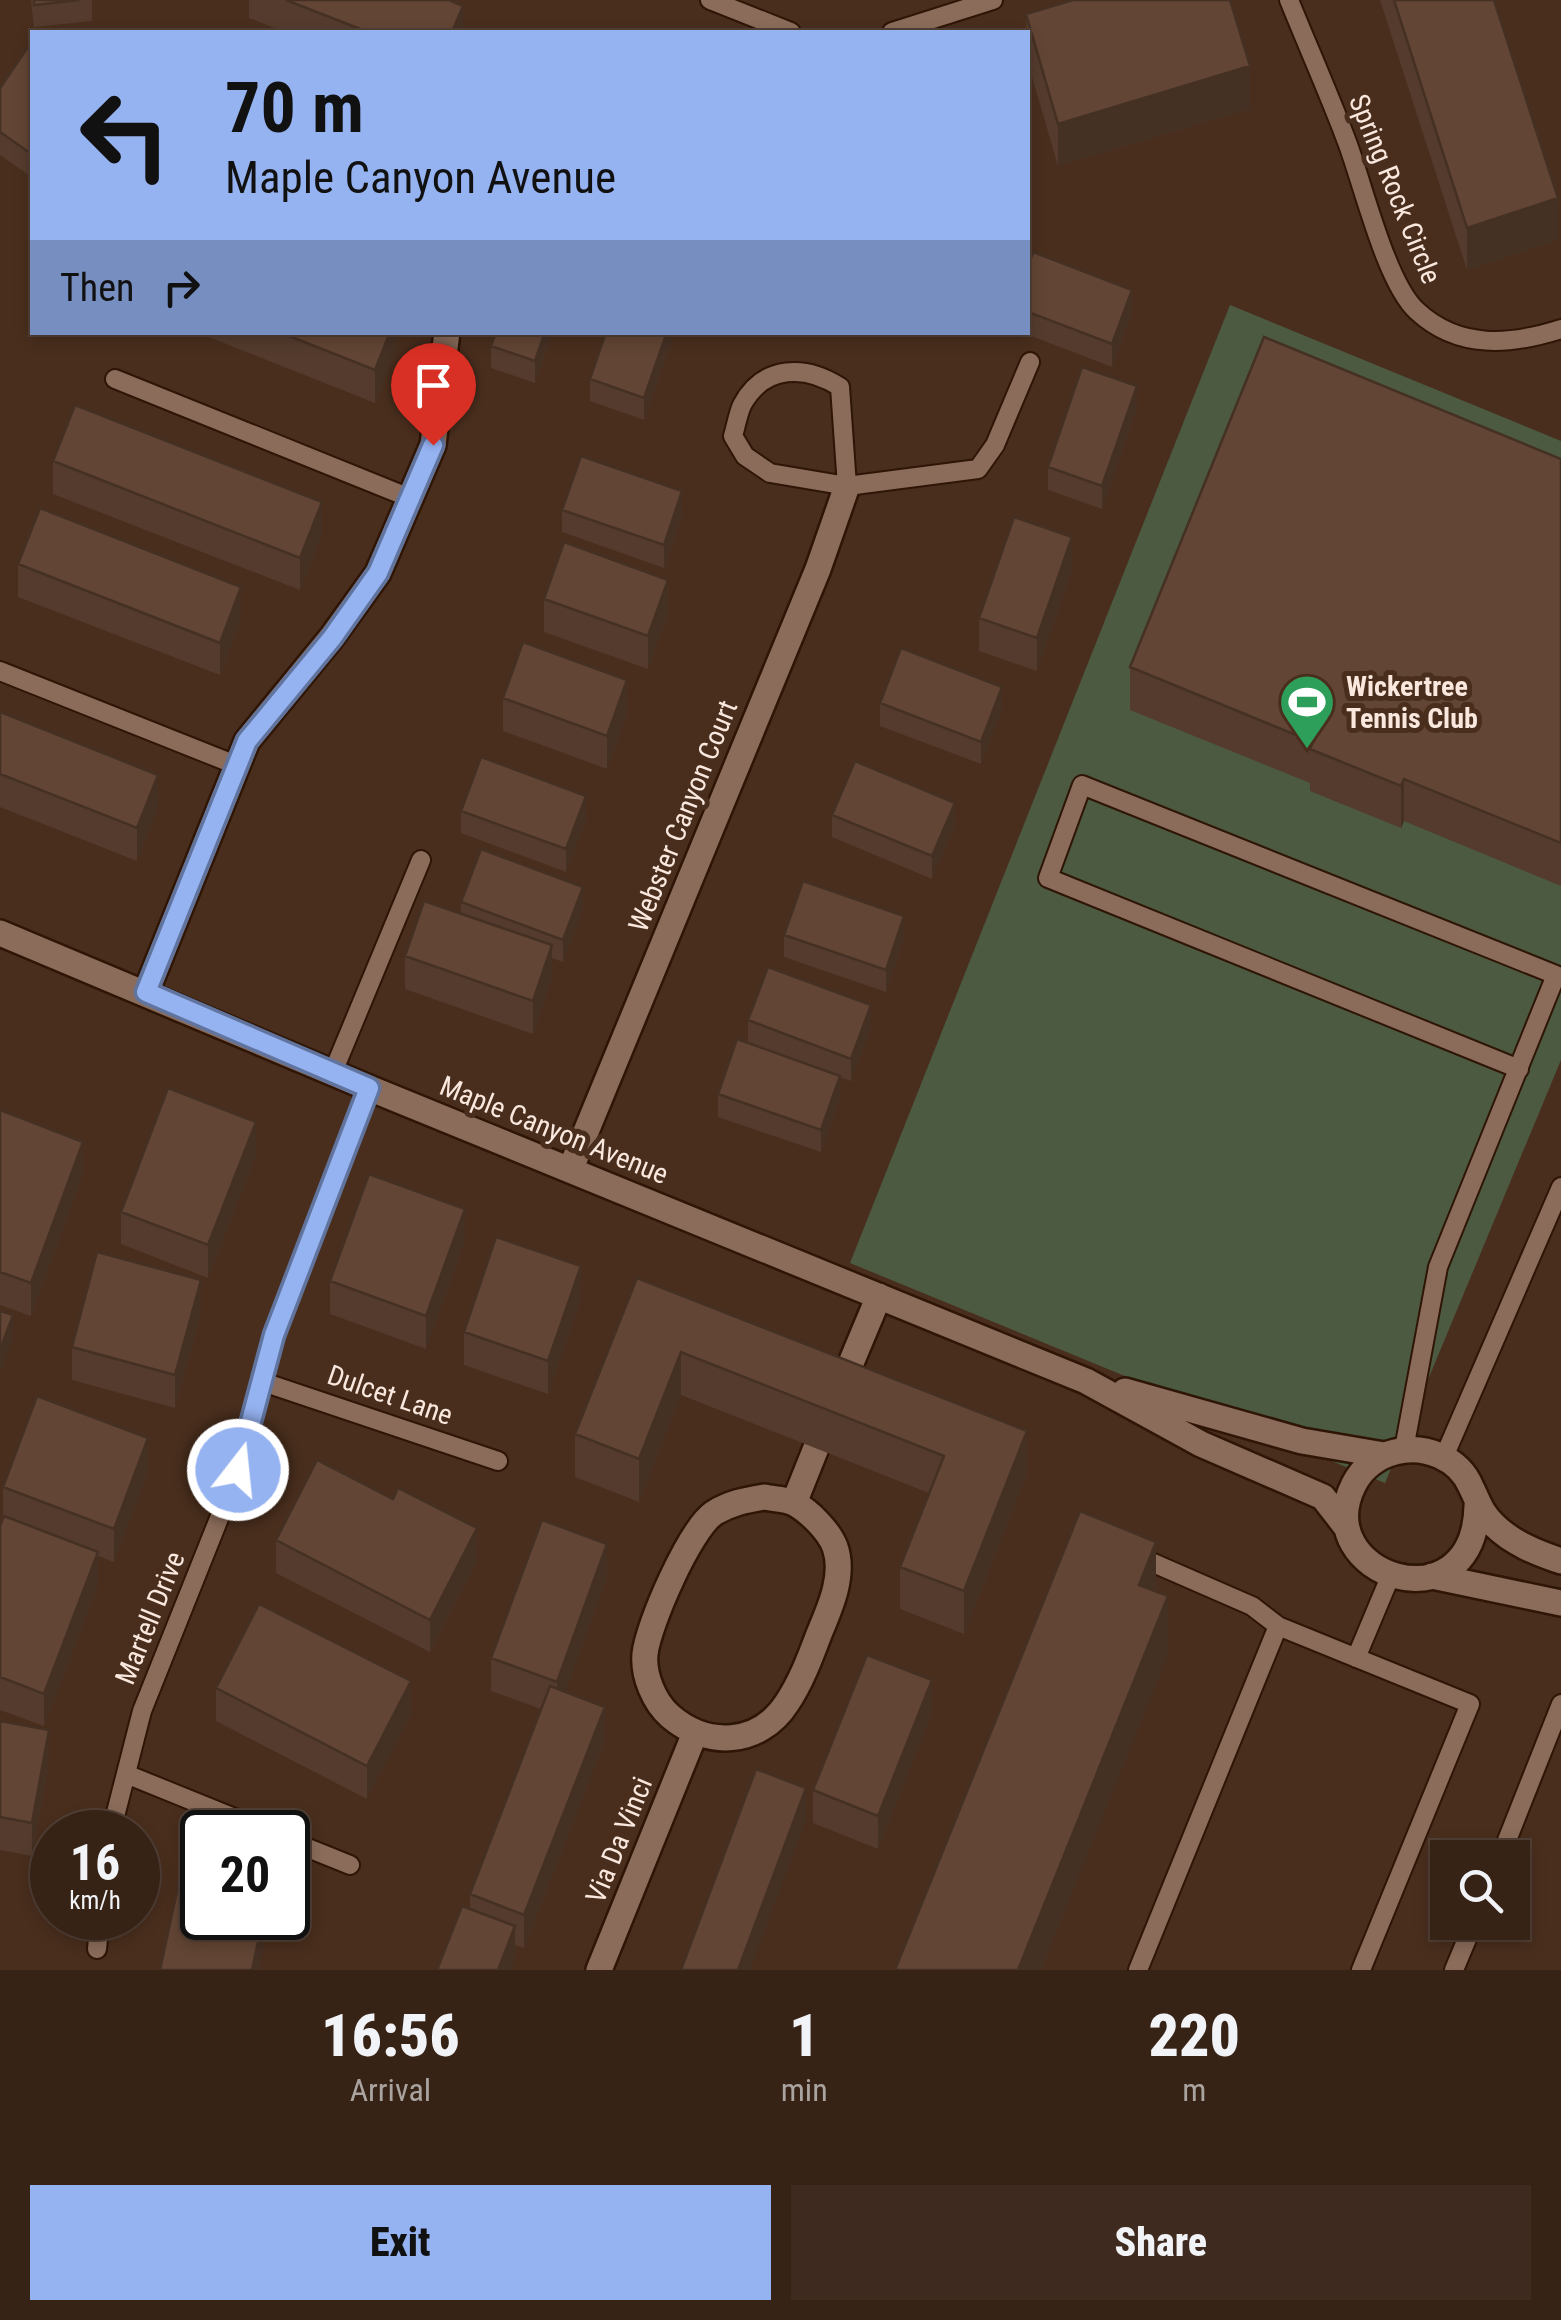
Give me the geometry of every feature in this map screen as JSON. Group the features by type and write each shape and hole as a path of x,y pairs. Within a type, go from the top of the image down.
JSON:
{"street":[{"path":"146,992 247,741 332,638 378,573 433,445 447,335"},
{"name":"Webster Canyon Court","path":"570,1168 818,569 847,486"},
{"name":"Maple Canyon Avenue","path":"0,932 369,1088 1086,1381 1202,1444 1323,1496 1348,1528 1356,1549 1371,1566 1390,1576"},
{"path":"836,1399 878,1296"},
{"name":"Maple Canyon Avenue","path":"1086,1381 1302,1441 1394,1452 1424,1450 1444,1457"},
{"path":"794,1504 816,1448"},
{"path":"1348,1528 1347,1504 1354,1483 1367,1467 1394,1452"},
{"path":"1390,1576 1413,1580 1432,1576 1455,1564 1470,1546 1476,1527 1471,1486 1444,1457"},
{"path":"764,1497 794,1504 822,1526 835,1547 839,1574 804,1673 786,1706 757,1731 727,1740 694,1733 667,1713 649,1685 645,1655 691,1538 711,1515 734,1502 764,1497"},
{"path":"1476,1506 1514,1541 1559,1554"},
{"path":"1432,1576 1561,1604"},
{"name":"Via Da Vinci","path":"599,1970 694,1733"}],"lane":[{"path":"710,0 785,30"},
{"path":"898,30 994,0"},
{"name":"Spring Rock Circle","path":"1289,0 1347,141 1395,278 1415,310 1447,331 1485,343 1526,340 1561,329"},
{"path":"847,486 840,387 820,374 789,370 762,381 742,404 733,436 744,456 770,474 847,486 978,469 995,445 1030,362"},
{"path":"115,379 410,498"},
{"path":"0,671 236,765"},
{"path":"1394,1452 1438,1267 1519,1069 1556,975 1082,785 1048,878 1519,1069"},
{"path":"333,1072 420,860"},
{"name":"Martell Drive","path":"117,1810 142,1711 238,1470 274,1335 369,1088"},
{"path":"1444,1457 1561,1187"},
{"name":"Dulcet Lane","path":"264,1382 498,1462"},
{"path":"1124,1550 1252,1606 1278,1626 1470,1704 1361,1970"},
{"path":"1356,1658 1390,1576"},
{"path":"1138,1970 1278,1626"},
{"path":"1507,1840 1561,1706"},
{"path":"126,1774 215,1810"},
{"path":"310,1849 350,1866"},
{"path":"96,1950 97,1940"},
{"path":"1454,1970 1466,1940"}],"green space":[{"name":"Wickertree Tennis Club","path":"1230,305 1561,441 1561,1060 1385,1483 850,1263"}],"building":[{"path":"34,0 79,0 34,5"},
{"path":"286,0 449,0 463,6 453,30 363,30"},
{"path":"1073,0 1230,0 1250,66 1058,124 1026,14"},
{"path":"1394,0 1494,0 1558,198 1467,228"},
{"path":"28,47 30,153 0,132 0,88"},
{"path":"1033,252 1132,290 1112,344 1030,313"},
{"path":"287,335 389,335 375,370"},
{"path":"495,335 544,335 535,361 491,346"},
{"path":"605,335 666,335 644,398 590,379"},
{"path":"1264,337 1561,459 1561,843 1404,779 1401,786 1310,749 1313,742 1130,667"},
{"path":"1082,367 1137,386 1102,486 1048,467"},
{"path":"75,405 322,502 300,558 53,461"},
{"path":"581,456 682,491 664,545 562,510"},
{"path":"40,508 241,587 220,643 18,564"},
{"path":"1014,517 1072,537 1037,638 979,618"},
{"path":"564,542 668,580 648,636 544,599"},
{"path":"523,642 627,680 607,736 503,698"},
{"path":"901,648 1002,687 981,742 880,703"},
{"path":"0,712 158,775 137,828 0,774"},
{"path":"481,757 586,796 566,849 461,811"},
{"path":"855,761 955,803 932,856 832,815"},
{"path":"481,849 583,887 563,940 461,902"},
{"path":"803,881 904,916 886,970 784,935"},
{"path":"424,901 552,945 533,1001 405,956"},
{"path":"768,967 871,1005 851,1059 748,1020"},
{"path":"737,1039 840,1076 821,1130 718,1094"},
{"path":"168,1088 256,1122 208,1245 121,1212"},
{"path":"0,1110 83,1142 31,1283 0,1272"},
{"path":"369,1174 465,1209 426,1316 330,1281"},
{"path":"496,1237 581,1266 548,1361 464,1332"},
{"path":"97,1252 201,1280 175,1375 72,1347"},
{"path":"637,1278 1027,1431 964,1591 900,1567 944,1456 681,1352 639,1459 575,1434"},
{"path":"0,1311 13,1315 0,1350"},
{"path":"37,1396 148,1438 114,1529 3,1487"},
{"path":"317,1460 393,1499 398,1488 477,1528 430,1620 276,1540"},
{"path":"1080,1511 1156,1542 1139,1585 1168,1596 1018,1970 895,1970"},
{"path":"4,1516 98,1552 44,1694 0,1677 0,1526"},
{"path":"542,1520 607,1544 557,1682 491,1658"},
{"path":"259,1604 411,1681 367,1766 216,1688"},
{"path":"867,1655 932,1680 878,1816 813,1790"},
{"path":"550,1686 605,1707 524,1915 470,1894"},
{"path":"0,1721 49,1730 30,1823 0,1817"},
{"path":"756,1769 806,1788 738,1970 681,1970"},
{"path":"180,1877 180,1940 258,1940 252,1970 160,1970"},
{"path":"462,1906 515,1926 498,1970 437,1970"}],"place":[{"name":"Wickertree Tennis Club","path":"1307,751"}],"route":[{"path":"238,1470 274,1335 369,1088 146,992 247,741 332,638 378,573 433,445"}]}
